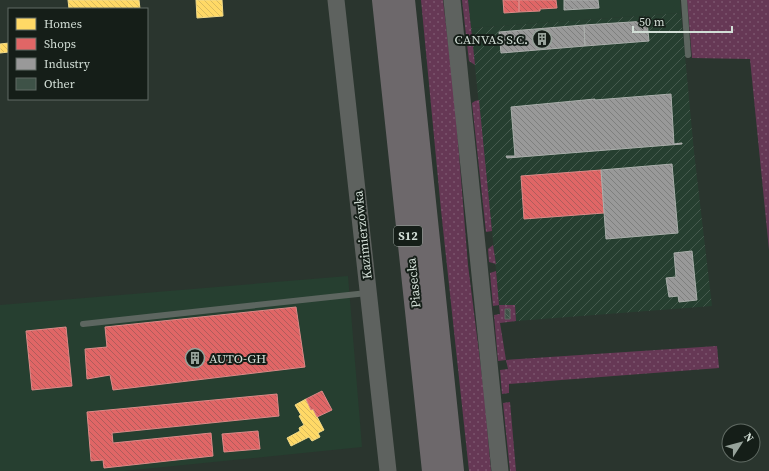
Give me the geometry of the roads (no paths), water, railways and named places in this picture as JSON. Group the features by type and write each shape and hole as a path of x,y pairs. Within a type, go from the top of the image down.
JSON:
{"highway":[{"name":"Piasecka","path":"383,0 432,471"},
{"name":"Piasecka","path":"404,0 453,471"}],"street":[{"name":"Kazimierzówka","path":"336,0 388,471"},
{"path":"452,0 500,471"}],"lane":[{"path":"684,0 688,55"},
{"path":"83,324 368,292"}],"place":[{"name":"CANVAS S.C.","path":"542,39"},
{"name":"AUTO-GH","path":"195,358"}]}
